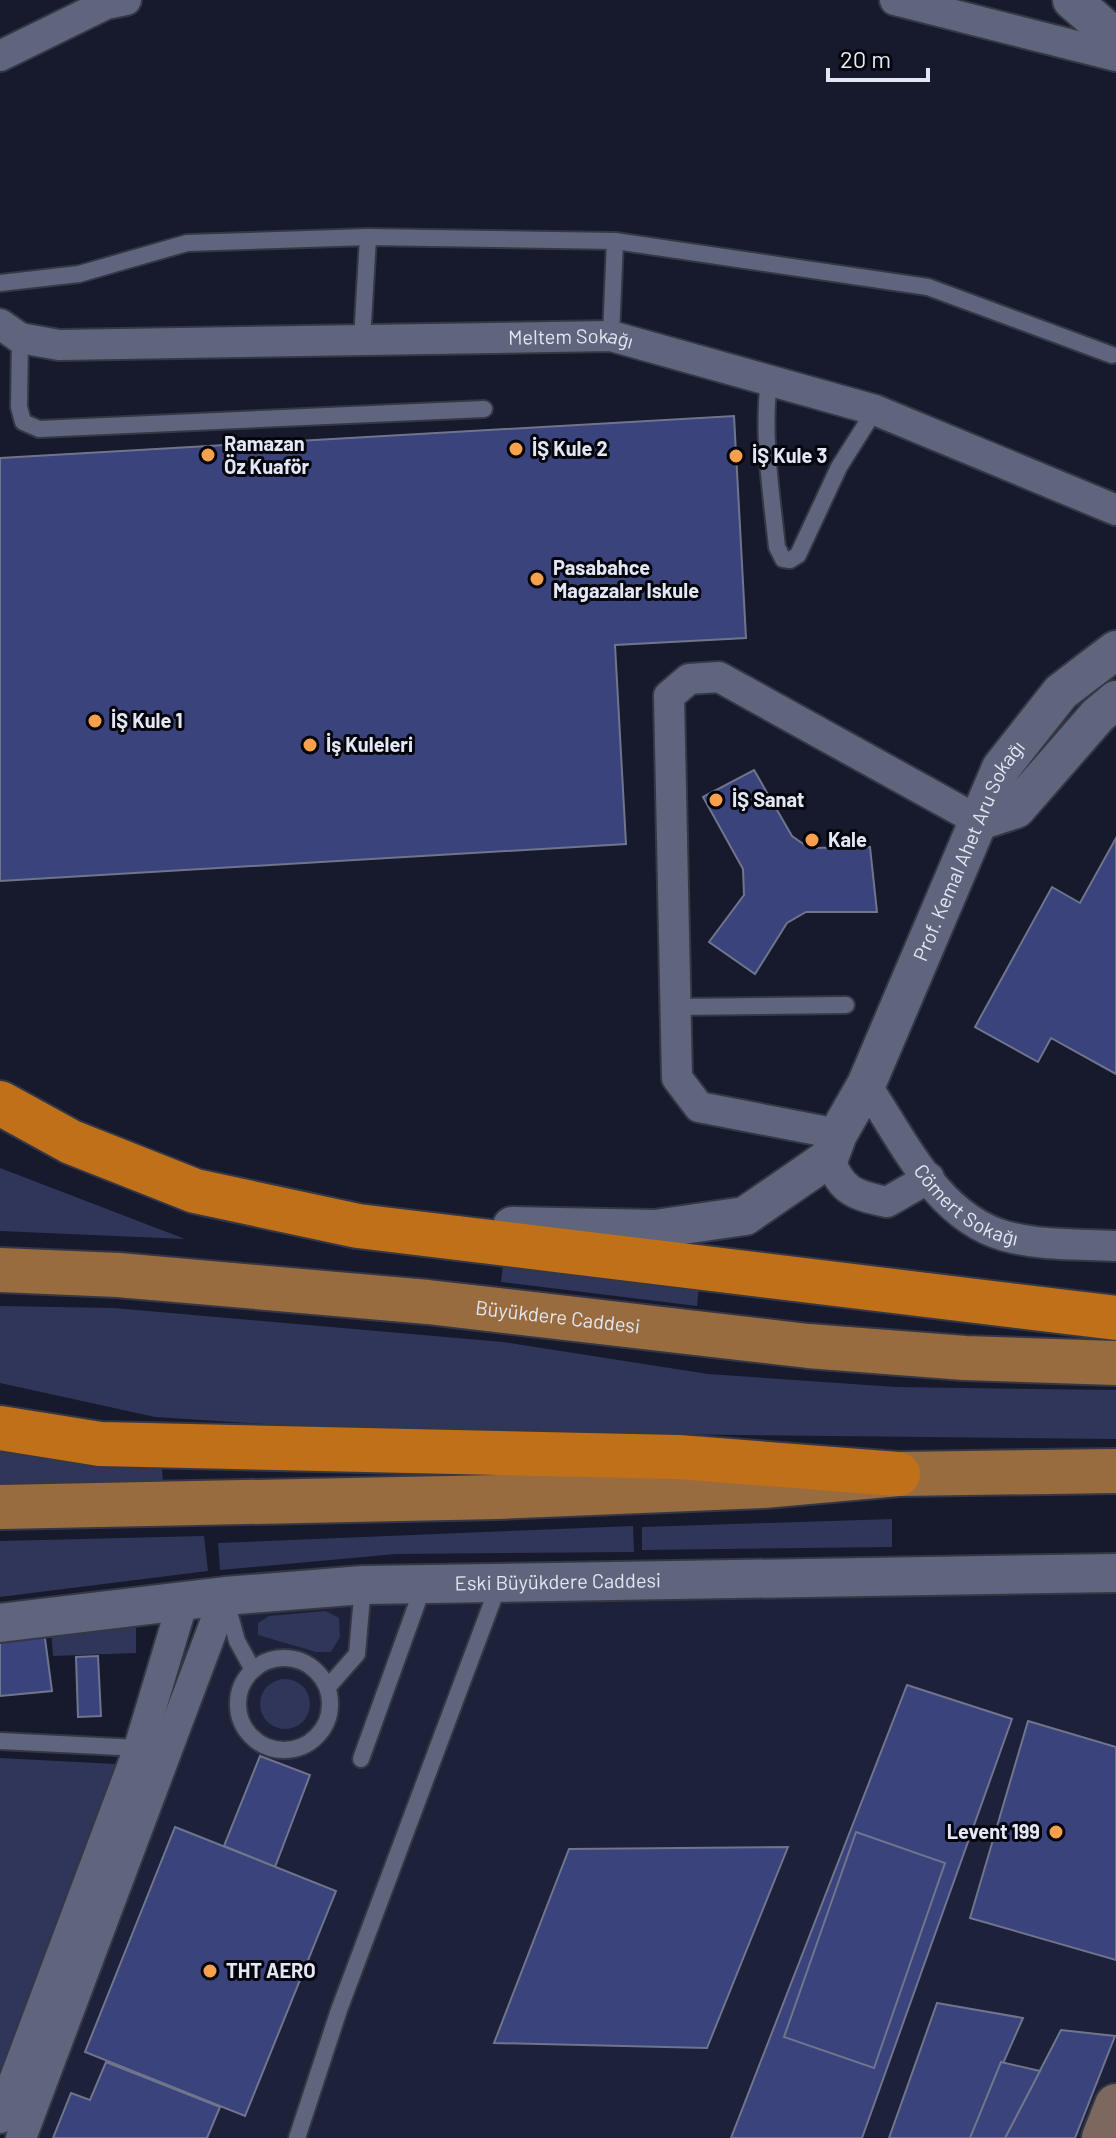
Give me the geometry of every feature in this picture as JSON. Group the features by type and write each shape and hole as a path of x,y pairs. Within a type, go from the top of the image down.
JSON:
{"highway":[{"path":"0,1103 71,1142 195,1191 274,1210 358,1226 1116,1318"},
{"path":"0,1133 95,1175 138,1187 195,1191"},
{"path":"0,1428 100,1444 678,1457 898,1474"}],"main road":[{"name":"Büyükdere Caddesi","path":"0,1270 132,1276 384,1297 793,1345 965,1358 1116,1363"},
{"path":"0,1507 498,1497 763,1486 898,1474 1116,1471"},
{"path":"1103,2138 1116,2105"}],"street":[{"path":"0,56 106,4 126,0"},
{"path":"895,0 1116,56"},
{"path":"1072,0 1116,38"},
{"name":"Meltem Sokağı","path":"10,331 59,345 611,336 875,410 1116,510"},
{"name":"Prof. Kemal Ahet Aru Sokağı","path":"833,1146 866,1085 1001,768 1061,692 1116,650"},
{"path":"833,1146 699,1107 677,1078 669,696 689,679 719,677 979,821 1016,809 1098,715 1116,700"},
{"name":"Cömert Sokağı","path":"866,1085 942,1197 971,1221 1004,1235 1040,1242 1116,1246"},
{"path":"833,1146 837,1180 858,1196 887,1202 929,1178"},
{"path":"274,1210 339,1211 562,1229 655,1229 745,1216 833,1146"},
{"name":"Eski Büyükdere Caddesi","path":"0,1623 225,1596 363,1585 1116,1573"},
{"path":"21,2138 225,1596"},
{"path":"0,2118 139,1748 183,1601"}],"lane":[{"path":"362,340 368,237"},
{"path":"0,283 79,274 187,243 368,237 615,241 928,287 1112,355"},
{"path":"611,336 615,241"},
{"path":"10,331 23,422 39,429 484,409"},
{"path":"769,380 764,417 766,448 777,547 783,559 790,560 798,555 839,467 875,410"},
{"path":"675,1007 846,1005"},
{"path":"297,2138 339,2010 499,1583"},
{"path":"361,1759 424,1584"},
{"path":"328,1687 357,1654 363,1585"},
{"path":"225,1596 237,1641 253,1670"},
{"path":"291,1658 306,1663 328,1687 331,1702 322,1732 310,1743 280,1751 255,1740 239,1717 241,1689 253,1670 275,1659 291,1658"},
{"path":"0,1741 139,1748"}],"shaded area":[{"path":"0,1168 185,1239 0,1231"},
{"path":"504,1258 699,1286 697,1306 501,1282"},
{"path":"0,1306 114,1308 503,1342 708,1374 896,1387 1116,1390 1116,1439 474,1432 155,1417 0,1383"},
{"path":"0,1449 89,1464 162,1467 163,1485 0,1488"},
{"path":"892,1519 892,1547 642,1550 642,1527"},
{"path":"633,1526 634,1552 396,1554 220,1570 218,1543"},
{"path":"204,1536 208,1571 0,1597 0,1541"},
{"path":"947,1564 1116,1565 1116,2079 1093,2138 34,2138 238,1604 471,1605"},
{"path":"326,1611 339,1618 340,1637 331,1652 316,1652 258,1635 258,1623 269,1616"},
{"path":"136,1617 136,1653 53,1656 51,1630"},
{"path":"285,1679 302,1687 310,1704 302,1721 285,1729 268,1721 260,1704 268,1687"},
{"path":"0,1758 116,1764 0,2080"}],"building":[{"name":"İş Kuleleri","path":"734,416 746,638 615,645 626,844 0,881 0,458"},
{"path":"754,770 792,836 809,848 870,847 877,912 806,912 787,923 755,974 709,942 744,895 743,869 703,797"},
{"path":"1116,838 1116,1074 1051,1038 1038,1062 975,1027 1052,887 1080,903"},
{"path":"44,1631 52,1691 0,1696 0,1637"},
{"path":"98,1656 101,1716 78,1717 76,1657"},
{"path":"907,1685 1012,1719 862,2138 731,2138"},
{"name":"Levent 199","path":"1028,1721 1116,1747 1116,1960 970,1918"},
{"path":"260,1756 310,1775 275,1867 224,1846"},
{"name":"THT AERO","path":"175,1827 336,1891 245,2116 85,2052"},
{"path":"856,1832 945,1863 874,2068 784,2037"},
{"path":"788,1847 707,2048 494,2043 569,1849"},
{"path":"937,2003 1023,2018 970,2138 889,2138"},
{"path":"1061,2030 1115,2036 1075,2138 1005,2138"},
{"path":"106,2062 220,2107 207,2138 53,2138 71,2093 90,2100"},
{"path":"1001,2062 1040,2071 1005,2138 970,2138"}],"place":[{"name":"İŞ Kule 2","path":"516,449"},
{"name":"Ramazan Öz Kuaför","path":"208,455"},
{"name":"İŞ Kule 3","path":"736,456"},
{"name":"Pasabahce Magazalar Iskule","path":"537,579"},
{"name":"İŞ Kule 1","path":"95,721"},
{"name":"İş Kuleleri","path":"310,745"},
{"name":"İŞ Sanat","path":"716,800"},
{"name":"Kale","path":"812,840"},
{"name":"Levent 199","path":"1056,1832"},
{"name":"THT AERO","path":"210,1971"}]}
